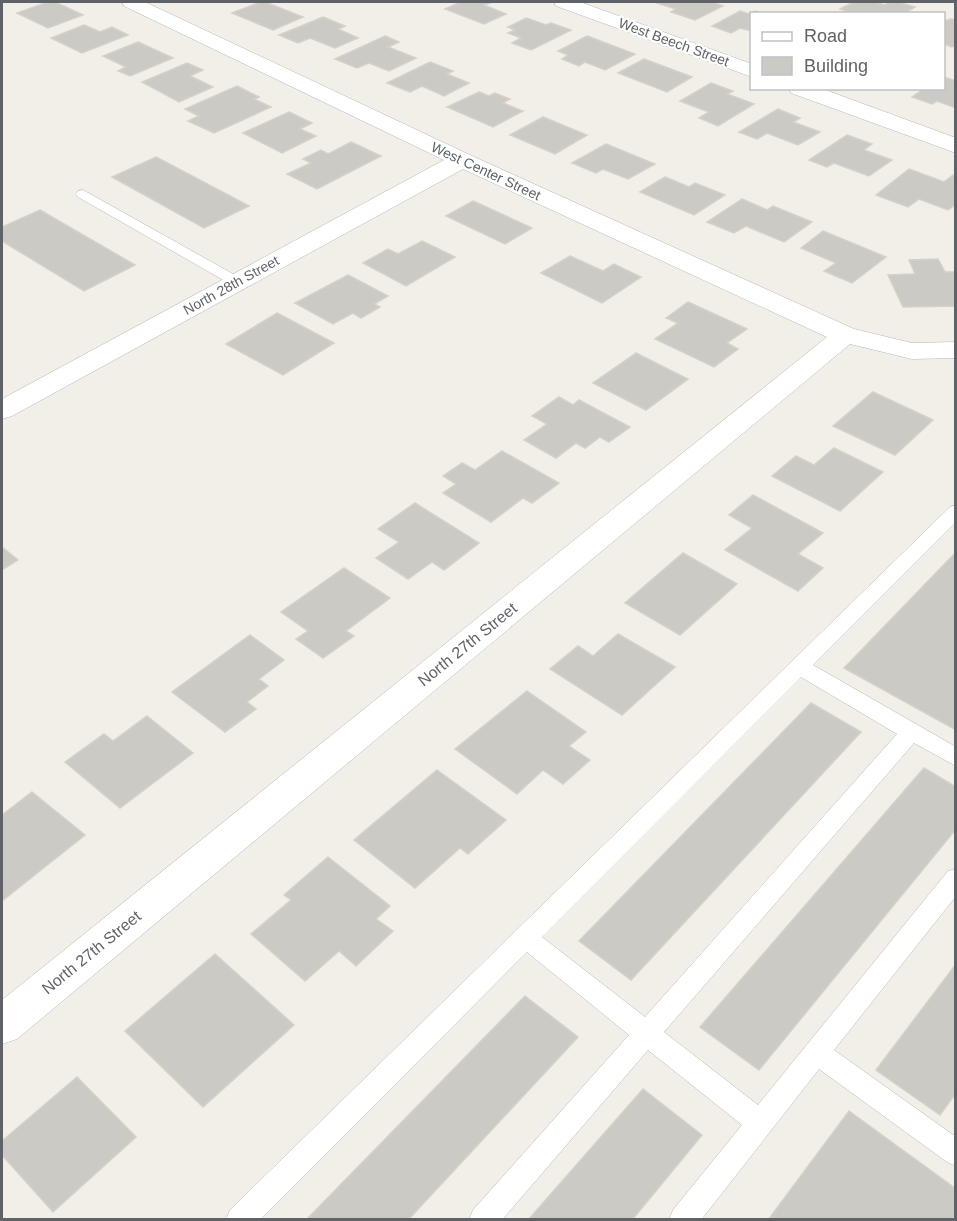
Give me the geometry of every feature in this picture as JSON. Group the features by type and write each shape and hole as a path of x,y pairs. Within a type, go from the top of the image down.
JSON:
{"street":[{"name":"West Center Street","path":"130,2 462,160 844,334"},
{"name":"West Beech Street","path":"563,2 750,70"},
{"path":"804,90 956,146"},
{"name":"North 28th Street","path":"2,410 462,160"},
{"path":"844,334 912,351 956,350"},
{"name":"North 27th Street","path":"2,1025 844,334"}],"lane":[{"path":"83,194 237,282"},
{"path":"240,1220 956,511"},
{"path":"799,666 956,758"},
{"path":"483,1220 911,732"},
{"path":"683,1220 956,878"},
{"path":"525,937 760,1123"},
{"path":"817,1052 956,1153"}],"building":[{"path":"48,2 55,2 83,15 48,28 17,13"},
{"path":"261,2 303,17 273,30 232,13"},
{"path":"461,2 493,2 484,5 506,14 484,24 445,9"},
{"path":"711,2 723,6 695,20 671,12 676,9 657,3"},
{"path":"854,2 874,2 885,5 898,2 915,7 907,12 848,12 840,9"},
{"path":"740,11 750,14 750,30 740,28 731,33 712,26"},
{"path":"323,17 345,26 338,29 358,38 335,48 310,38 298,43 279,35"},
{"path":"526,18 571,30 531,50 512,43 521,38 508,33 515,30 508,27"},
{"path":"956,20 956,45 952,47 945,44 945,21"},
{"path":"84,25 100,32 112,27 128,35 82,53 51,38"},
{"path":"385,36 399,42 388,47 416,58 389,71 369,63 357,68 335,59"},
{"path":"587,36 635,54 605,70 585,62 579,66 562,59 568,55 558,51"},
{"path":"138,42 173,58 130,76 118,71 126,67 103,56"},
{"path":"644,59 692,77 667,92 618,73"},
{"path":"430,62 453,71 447,74 469,83 444,96 422,86 410,92 387,83"},
{"path":"187,63 203,70 190,76 213,87 179,102 142,82"},
{"path":"945,77 956,81 956,108 937,101 932,104 912,97 922,90 945,90"},
{"path":"711,83 733,91 727,94 754,104 718,126 699,118 709,112 680,101"},
{"path":"237,86 259,97 254,99 271,107 214,133 188,121 199,116 185,109"},
{"path":"479,92 489,96 495,93 510,99 503,103 523,111 493,127 447,107"},
{"path":"778,109 800,118 793,122 820,132 798,145 767,133 757,139 739,132"},
{"path":"289,112 312,123 300,129 316,136 282,153 243,133"},
{"path":"543,117 587,135 555,154 510,135"},
{"path":"847,135 872,144 864,150 892,160 869,176 834,163 827,167 809,160"},
{"path":"351,142 381,156 317,189 287,174 311,163 303,159 321,150 328,154"},
{"path":"606,144 655,164 628,179 603,169 596,173 572,163"},
{"path":"156,157 249,206 204,228 112,177"},
{"path":"909,169 944,182 953,175 956,176 956,204 948,210 919,199 908,207 876,195"},
{"path":"665,177 689,187 695,183 725,195 694,215 640,192"},
{"path":"742,199 767,210 773,206 812,222 784,242 746,226 734,233 707,222"},
{"path":"473,201 532,228 505,244 446,216"},
{"path":"40,210 135,265 84,291 2,241 2,227"},
{"path":"823,231 886,257 852,283 824,271 836,263 801,248"},
{"path":"422,241 455,257 406,286 363,263 388,249 398,254"},
{"path":"570,256 603,271 614,264 641,277 602,303 541,273"},
{"path":"938,259 945,272 956,272 956,306 903,307 888,275 915,274 909,260"},
{"path":"348,275 388,296 374,304 380,307 361,318 353,313 333,324 295,303"},
{"path":"688,302 747,329 727,343 738,349 714,367 655,339 678,323 666,318"},
{"path":"277,313 334,343 283,375 226,344"},
{"path":"636,353 688,379 646,410 593,383"},
{"path":"873,392 933,420 895,455 833,426"},
{"path":"559,397 573,405 579,400 630,427 609,442 600,437 585,448 576,443 556,458 524,440 547,424 532,416"},
{"path":"834,448 883,472 840,511 772,476 796,456 814,465"},
{"path":"502,451 559,483 532,503 523,498 491,522 443,493 456,484 443,476 462,463 475,470"},
{"path":"753,495 823,533 798,554 823,568 798,591 725,550 752,528 729,515"},
{"path":"415,503 479,543 444,570 432,562 408,579 376,558 399,542 378,529"},
{"path":"2,547 18,560 2,570"},
{"path":"956,552 956,730 844,668"},
{"path":"683,553 737,584 680,635 625,603"},
{"path":"344,568 390,598 346,631 354,636 323,658 296,639 308,631 281,612"},
{"path":"618,634 675,667 622,715 550,669 578,646 593,656"},
{"path":"250,635 284,660 259,679 268,686 247,702 256,709 225,732 172,692"},
{"path":"527,691 586,732 569,746 590,760 563,784 543,770 517,794 455,749"},
{"path":"811,703 861,732 631,980 579,941"},
{"path":"147,716 193,753 120,808 65,762 104,734 113,741"},
{"path":"924,768 956,787 956,829 759,1070 700,1027"},
{"path":"437,770 506,820 468,854 460,848 415,888 354,840"},
{"path":"32,792 85,835 2,901 2,815"},
{"path":"328,857 390,906 376,919 393,931 356,966 339,951 305,981 251,934 291,900 284,895"},
{"path":"215,954 294,1025 203,1107 125,1031"},
{"path":"956,964 956,1093 940,1115 876,1070"},
{"path":"525,996 578,1037 408,1220 306,1220"},
{"path":"77,1077 136,1137 53,1212 2,1155 2,1141"},
{"path":"643,1089 702,1135 632,1220 528,1220"},
{"path":"849,1111 956,1189 956,1214 952,1220 768,1220"}]}
